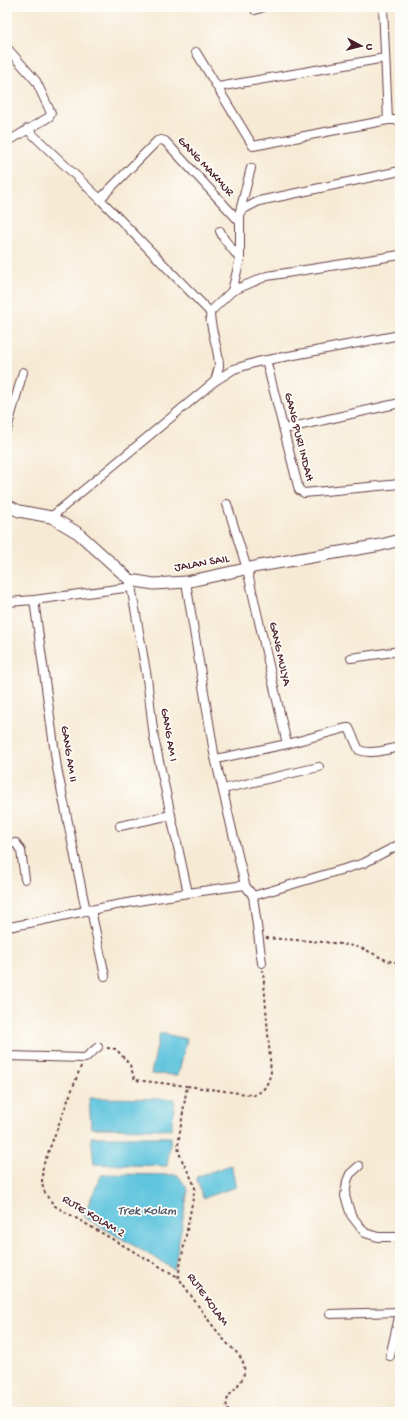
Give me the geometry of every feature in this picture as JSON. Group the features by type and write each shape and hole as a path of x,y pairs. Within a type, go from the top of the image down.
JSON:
{"street":[{"path":"255,10 263,7"},
{"path":"383,7 388,120"},
{"path":"7,48 36,81 50,108 51,113 49,117 7,142"},
{"path":"196,52 253,146 388,120 400,120"},
{"path":"218,87 385,58"},
{"path":"27,129 100,199 210,312 210,323 216,343 219,366 215,382"},
{"name":"GANG MAKMUR","path":"100,199 157,141 162,140 165,141 240,222"},
{"path":"232,291 240,259 240,211 251,168"},
{"path":"240,211 259,201 400,171"},
{"path":"220,231 224,239 240,259"},
{"path":"210,312 232,291 267,276 400,254"},
{"path":"51,517 215,382 234,369 266,360 400,335"},
{"name":"GANG PURI INDAH","path":"266,360 299,490 304,493 400,484"},
{"path":"7,429 22,372"},
{"path":"284,430 400,403"},
{"name":"GANG MULYA","path":"227,504 247,569 286,744"},
{"path":"7,505 19,511 51,517 78,533 131,583"},
{"name":"JALAN SAIL","path":"131,583 154,584 186,582 247,569 381,546 400,540"},
{"path":"186,582 216,760 245,885 253,896 262,963"},
{"path":"7,602 34,600 131,583"},
{"name":"GANG AM I","path":"131,583 147,678 154,738 188,893"},
{"name":"GANG AM II","path":"34,600 57,768 88,910 105,976"},
{"path":"351,658 400,651"},
{"path":"216,760 349,728 359,750 368,752 400,747"},
{"path":"223,789 319,767"},
{"path":"120,826 171,815"},
{"path":"7,842 16,843 22,851 25,879"},
{"path":"253,896 364,863 400,844"},
{"path":"7,927 40,922 88,910 245,885"},
{"path":"7,1056 85,1058 98,1047"},
{"path":"359,1166 350,1174 347,1181 345,1196 351,1215 365,1233 378,1237 400,1237"},
{"path":"330,1314 400,1313 390,1356"}],"path":[{"path":"259,938 349,945 367,951 383,960 400,962"},
{"path":"98,1047 116,1049 130,1065 135,1080 254,1095 262,1092 268,1082 270,1072 262,963"},
{"name":"RUTE KOLAM 2","path":"85,1058 43,1166 42,1182 45,1195 55,1206 178,1277"},
{"name":"RUTE KOLAM","path":"187,1086 178,1151 193,1179 195,1188 178,1277 225,1341 240,1357 244,1366 240,1384 230,1393 226,1401 229,1412"}],"water":[{"path":"160,1033 187,1039 178,1075 151,1074"},
{"path":"89,1098 175,1099 171,1129 91,1128"},
{"path":"91,1137 171,1137 167,1166 94,1164"},
{"path":"231,1165 236,1187 203,1198 196,1177"},
{"name":"Trek Kolam","path":"102,1174 178,1175 188,1190 174,1269 83,1216"}]}
